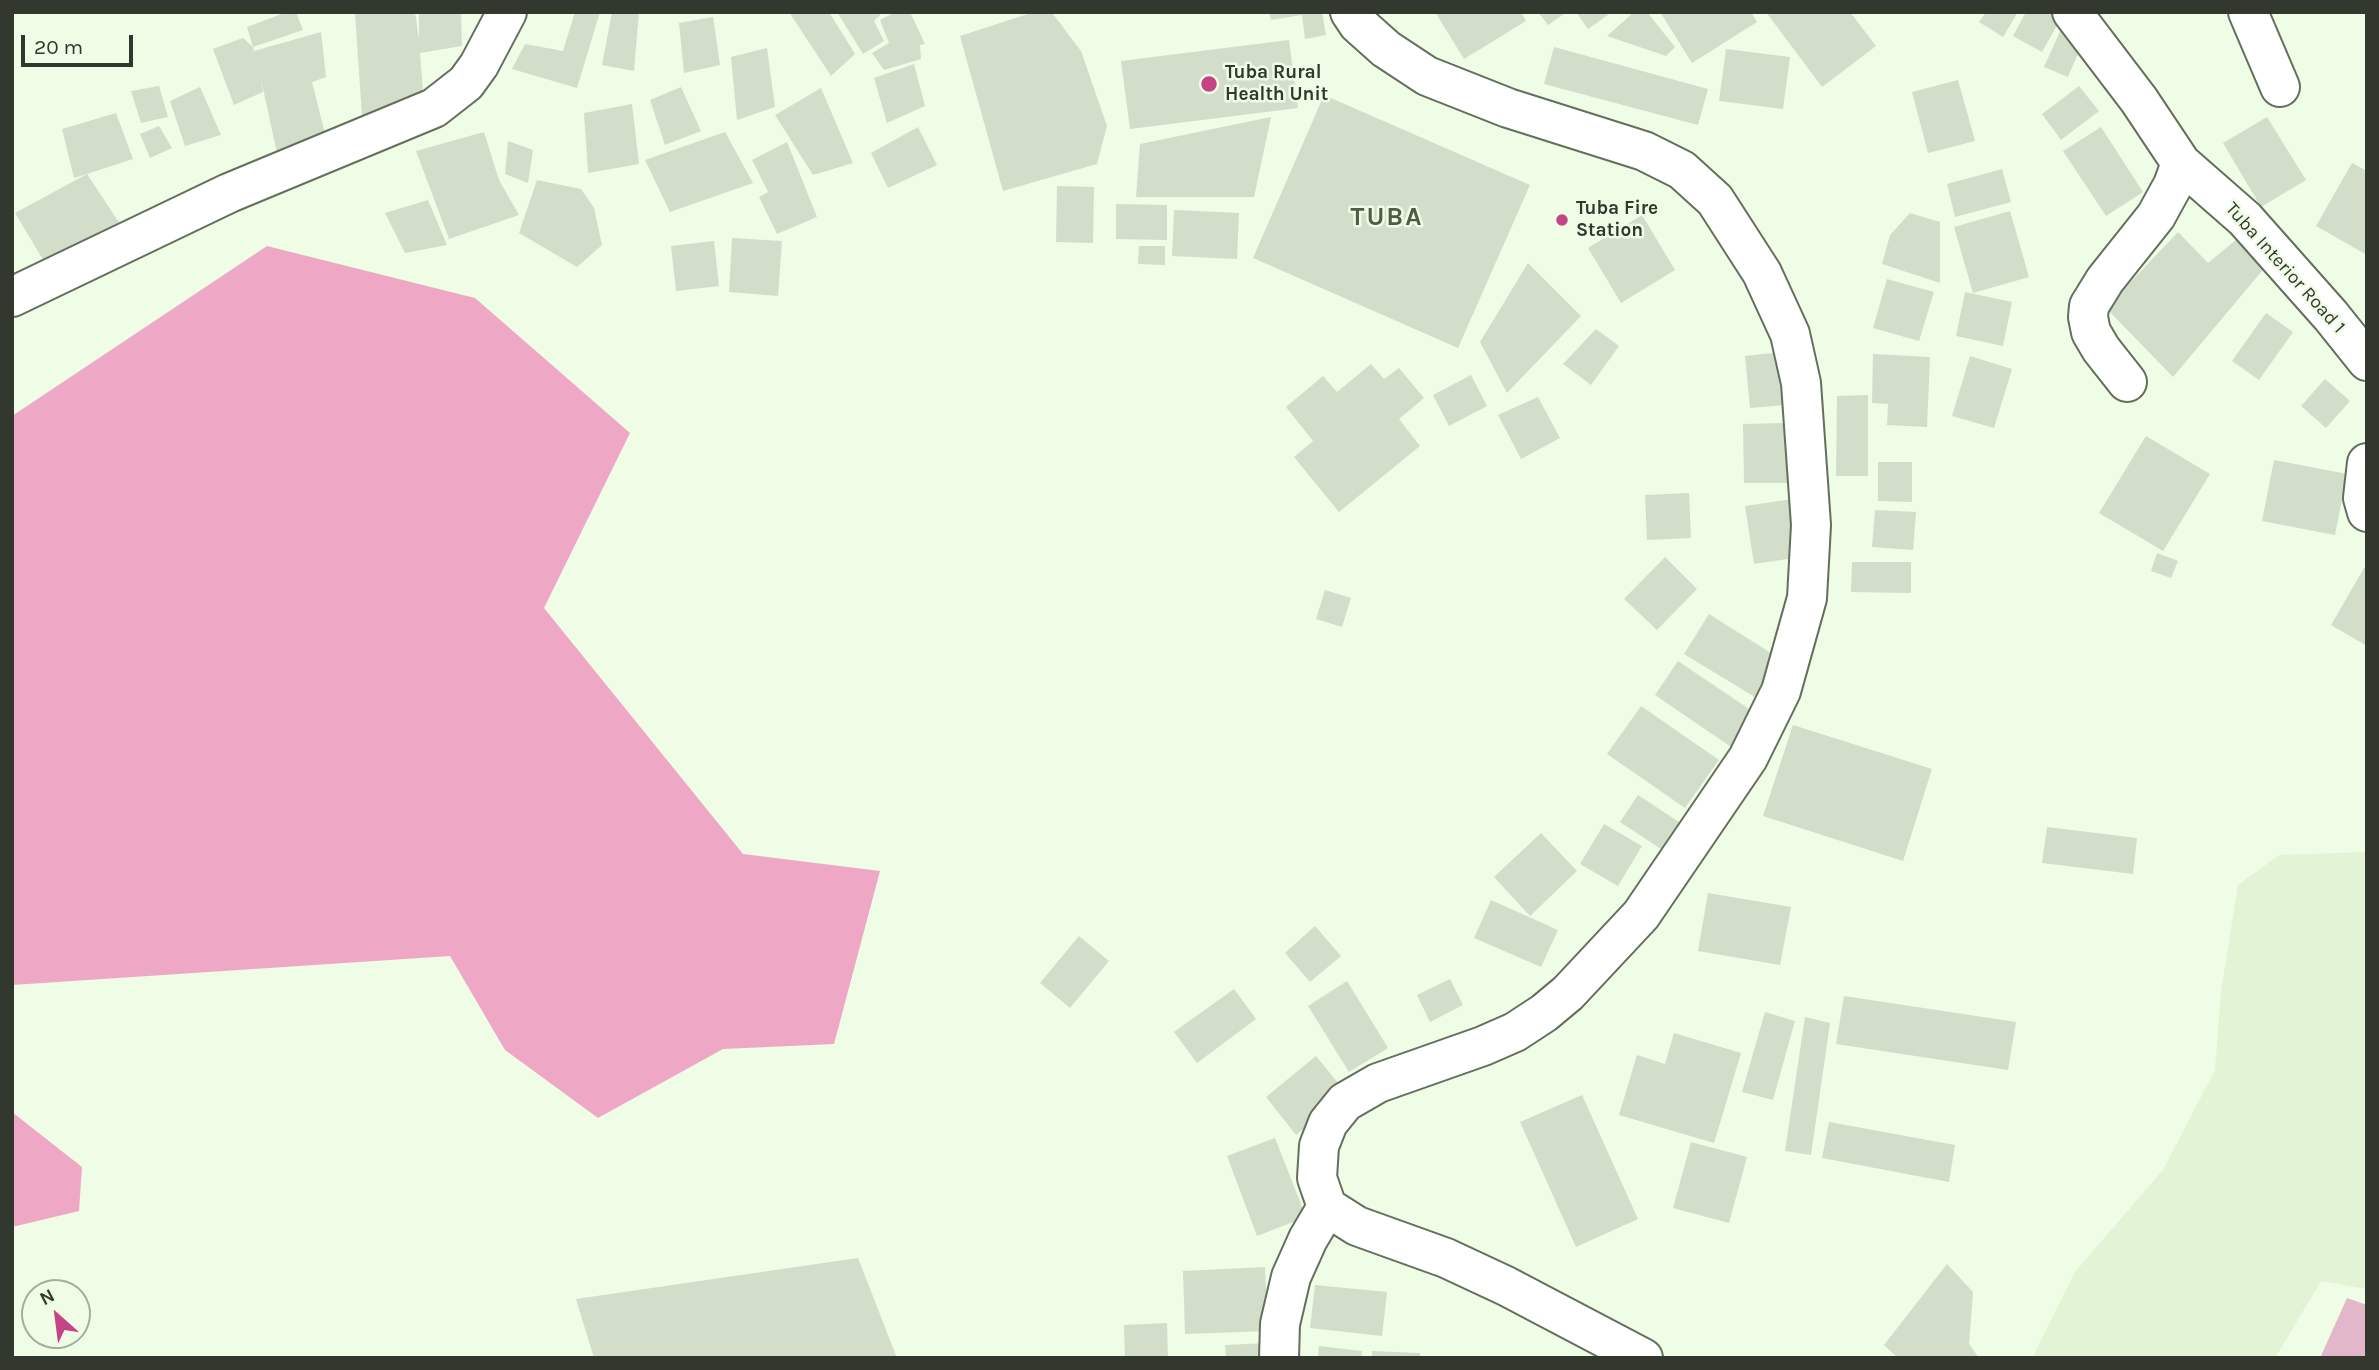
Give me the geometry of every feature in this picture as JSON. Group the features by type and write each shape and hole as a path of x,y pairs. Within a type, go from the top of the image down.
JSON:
{"street":[{"path":"12,297 229,193 434,108 466,83 507,12"},
{"path":"1350,12 1358,24 1386,49 1427,76 1508,108 1644,151 1682,170 1715,200 1762,273 1790,334 1801,383 1811,525 1807,598 1781,691 1748,758 1641,915 1568,993 1515,1032 1378,1083 1345,1102 1328,1123 1319,1146 1317,1178 1327,1207 1357,1226 1446,1258 1506,1286 1643,1358"},
{"name":"Tuba Interior Road 1","path":"2073,12 2139,100 2181,163 2245,219 2332,316 2367,361"},
{"path":"2248,12 2280,87"},
{"path":"2127,382 2101,349 2091,331 2089,306 2105,280 2156,216 2173,185 2181,163"},
{"path":"2367,463 2363,498 2367,512"},
{"path":"1279,1358 1280,1324 1291,1277 1308,1239 1327,1207"}],"shaded area":[{"path":"267,246 475,298 630,433 544,608 743,854 880,871 834,1044 723,1049 598,1118 505,1050 450,956 12,985 12,416"},
{"path":"2367,852 2367,1289 2321,1281 2275,1358 2032,1358 2075,1272 2163,1170 2215,1070 2221,992 2238,885 2279,855"},
{"path":"12,1112 82,1167 79,1211 12,1227"},
{"path":"2347,1298 2367,1305 2367,1358 2320,1358"}],"building":[{"path":"287,12 296,12 303,30 253,47 247,27"},
{"path":"355,12 415,12 419,39 419,12 461,12 462,46 420,53 424,104 362,116"},
{"path":"575,12 600,12 577,88 512,69 525,44 563,51"},
{"path":"612,12 639,12 634,71 602,65"},
{"path":"789,12 829,12 855,54 831,76"},
{"path":"837,12 883,12 874,21 884,41 863,54"},
{"path":"895,12 910,12 925,44 920,45 921,59 884,70 872,53 889,43 880,20"},
{"path":"1269,12 1322,12 1326,35 1305,39 1302,15 1271,20"},
{"path":"1435,12 1521,12 1526,21 1464,59"},
{"path":"1538,12 1567,12 1548,25"},
{"path":"1576,12 1612,12 1588,29"},
{"path":"1634,12 1647,12 1675,47 1666,56 1607,36"},
{"path":"1660,12 1751,12 1757,22 1692,63"},
{"path":"1766,12 1850,12 1876,46 1822,87"},
{"path":"1986,12 2018,12 2003,37 1979,22"},
{"path":"2026,12 2064,13 2042,52 2013,36"},
{"path":"1031,13 1053,14 1081,51 1107,126 1097,164 1003,191 960,36"},
{"path":"713,17 720,65 684,73 679,23"},
{"path":"2062,27 2085,37 2068,77 2044,67"},
{"path":"321,32 326,77 312,82 327,142 278,158 261,79 263,92 234,105 213,49 243,38 254,51"},
{"name":"Tuba Rural Health Unit","path":"1289,40 1298,108 1130,129 1121,61"},
{"path":"1554,47 1708,89 1698,125 1544,84"},
{"path":"767,48 775,107 737,120 731,57"},
{"path":"1726,49 1790,57 1783,109 1719,101"},
{"path":"914,64 925,106 887,123 874,78"},
{"path":"1958,80 1975,141 1928,153 1912,92"},
{"path":"159,86 168,117 141,123 131,91"},
{"path":"2079,86 2099,111 2061,140 2042,114"},
{"path":"200,87 221,135 185,146 170,101"},
{"path":"681,87 701,131 665,145 650,100"},
{"path":"821,88 853,163 813,175 775,115"},
{"path":"1324,95 1530,185 1458,348 1253,258"},
{"path":"632,104 639,164 588,173 584,113"},
{"path":"116,113 133,159 74,178 62,129"},
{"path":"1271,117 1254,197 1136,197 1140,144"},
{"path":"2267,117 2306,180 2261,207 2223,143"},
{"path":"159,126 172,148 150,158 140,134"},
{"path":"918,127 937,165 888,188 871,153"},
{"path":"2101,127 2143,192 2106,216 2063,151"},
{"path":"484,132 499,180 519,215 449,239 416,151"},
{"path":"725,132 753,183 670,212 645,160"},
{"path":"508,141 533,150 528,183 505,174"},
{"path":"787,142 817,217 777,234 759,197 768,192 752,160"},
{"path":"2352,163 2367,171 2367,255 2316,226"},
{"path":"2002,169 2011,202 1955,217 1947,184"},
{"path":"87,174 128,236 51,273 15,213"},
{"path":"537,180 581,189 594,208 602,245 577,267 519,233"},
{"path":"1057,186 1094,187 1093,243 1056,242"},
{"path":"428,200 447,245 405,253 385,213"},
{"path":"1116,204 1167,205 1167,240 1116,239"},
{"path":"1174,210 1239,213 1237,259 1172,256"},
{"path":"2010,211 2029,277 1973,293 1954,227"},
{"path":"1910,213 1940,222 1940,283 1882,264 1890,235"},
{"path":"1642,215 1675,270 1621,303 1588,248"},
{"path":"2178,232 2208,263 2242,235 2267,265 2173,377 2106,308"},
{"path":"732,238 782,241 778,296 729,292"},
{"path":"714,241 719,286 676,291 671,246"},
{"path":"1139,246 1165,246 1165,265 1138,264"},
{"path":"1528,263 1581,316 1507,393 1480,342"},
{"path":"1887,279 1934,292 1919,341 1873,328"},
{"path":"1965,292 2012,302 2003,346 1956,336"},
{"path":"2266,313 2293,332 2259,380 2232,361"},
{"path":"1596,329 1619,346 1591,385 1563,364"},
{"path":"1790,351 1796,404 1750,408 1745,356"},
{"path":"1873,354 1930,357 1927,427 1887,425 1888,404 1872,403"},
{"path":"1970,356 2012,369 1994,428 1952,416"},
{"path":"1371,364 1384,379 1399,368 1424,398 1399,419 1420,446 1339,512 1294,457 1313,441 1286,407 1323,376 1337,392"},
{"path":"1471,375 1487,406 1449,426 1433,395"},
{"path":"2325,379 2350,401 2326,428 2301,406"},
{"path":"1868,395 1868,476 1836,476 1837,396"},
{"path":"1538,397 1560,438 1521,459 1498,415"},
{"path":"1787,423 1788,483 1744,483 1743,424"},
{"path":"2146,436 2210,474 2163,551 2099,513"},
{"path":"2274,460 2347,474 2335,535 2262,521"},
{"path":"1878,462 1912,462 1912,502 1878,501"},
{"path":"1689,493 1691,538 1647,540 1645,495"},
{"path":"1793,499 1801,557 1754,564 1745,506"},
{"path":"1875,510 1916,512 1913,550 1872,547"},
{"path":"2157,553 2178,561 2171,578 2151,571"},
{"path":"1665,557 1697,589 1657,630 1624,599"},
{"path":"1852,562 1911,562 1911,593 1851,592"},
{"path":"2367,563 2367,646 2331,625"},
{"path":"1325,590 1351,598 1342,627 1316,619"},
{"path":"1709,614 1782,660 1758,699 1684,654"},
{"path":"1678,661 1755,713 1731,747 1655,695"},
{"path":"1641,706 1719,760 1685,808 1607,754"},
{"path":"1793,725 1932,769 1903,861 1763,816"},
{"path":"1638,795 1679,822 1661,849 1620,822"},
{"path":"1604,824 1642,846 1618,886 1580,864"},
{"path":"2047,827 2137,838 2133,874 2042,863"},
{"path":"1541,833 1577,871 1530,916 1494,877"},
{"path":"1708,893 1791,907 1780,965 1698,951"},
{"path":"1491,900 1558,930 1541,967 1474,938"},
{"path":"1315,926 1341,956 1310,982 1285,953"},
{"path":"1079,936 1109,961 1070,1008 1040,983"},
{"path":"1450,979 1463,1005 1430,1022 1417,995"},
{"path":"1347,981 1388,1048 1349,1072 1308,1006"},
{"path":"1234,989 1256,1019 1197,1063 1174,1032"},
{"path":"1844,996 2016,1022 2008,1070 1836,1044"},
{"path":"1765,1012 1795,1021 1773,1100 1742,1092"},
{"path":"1805,1017 1830,1023 1811,1155 1785,1151"},
{"path":"1674,1033 1741,1053 1714,1143 1619,1115 1637,1055 1665,1064"},
{"path":"1316,1056 1347,1094 1296,1135 1266,1097"},
{"path":"1582,1095 1638,1219 1576,1247 1520,1122"},
{"path":"1829,1122 1955,1145 1949,1182 1822,1158"},
{"path":"1275,1138 1306,1217 1257,1236 1227,1156"},
{"path":"1691,1142 1747,1157 1729,1223 1673,1208"},
{"path":"858,1258 897,1358 594,1358 576,1299"},
{"path":"1947,1264 1973,1292 1969,1344 1979,1358 1898,1358 1884,1345"},
{"path":"1265,1267 1268,1331 1185,1334 1183,1271"},
{"path":"1315,1285 1387,1292 1382,1336 1310,1328"},
{"path":"1167,1323 1168,1358 1125,1358 1124,1325"},
{"path":"1268,1343 1268,1358 1226,1358 1225,1345"},
{"path":"1319,1346 1362,1351 1361,1358 1318,1358"},
{"path":"1372,1351 1420,1353 1420,1358 1372,1358"}],"place":[{"name":"Tuba Rural Health Unit","path":"1209,84"},
{"name":"Tuba Fire Station","path":"1562,220"}],"district":[{"name":"TUBA","path":"1387,218"}]}
